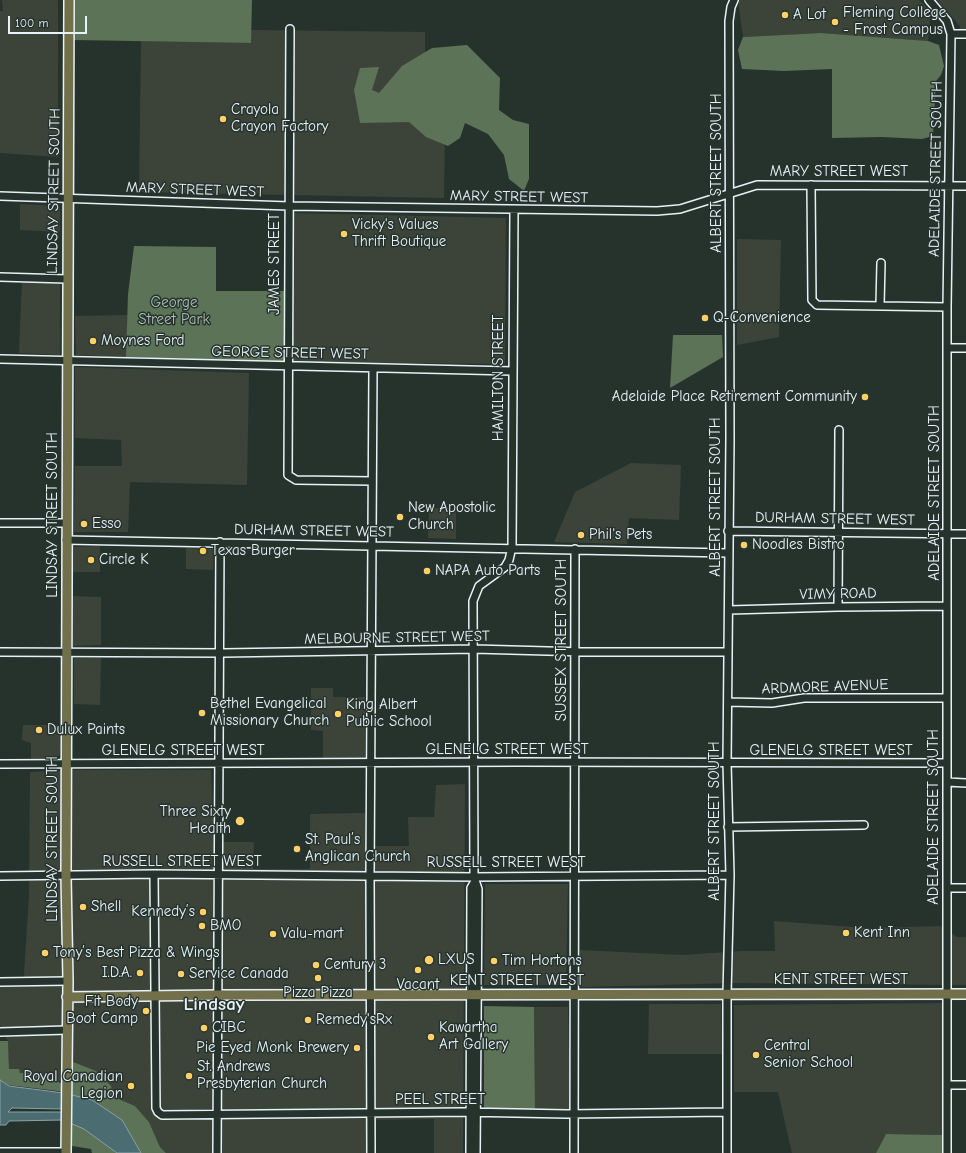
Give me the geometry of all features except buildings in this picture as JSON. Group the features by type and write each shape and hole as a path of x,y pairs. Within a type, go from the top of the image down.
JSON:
{"main road":[{"name":"LINDSAY STREET SOUTH","path":"66,1153 68,981 66,876 66,523 69,0"},
{"name":"KENT STREET WEST","path":"67,997 219,995 371,996 966,994"}],"street":[{"name":"ADELAIDE STREET SOUTH","path":"929,0 947,21 951,34 947,307 947,1153"},
{"name":"ALBERT STREET SOUTH","path":"727,1153 727,994 730,876 727,763 730,192 729,21 733,3"},
{"name":"JAMES STREET","path":"290,29 288,475 296,480 372,481"},
{"path":"951,34 966,34"},
{"name":"MARY STREET WEST","path":"0,196 68,200 289,206 657,212 680,209 730,192 757,185 966,186"},
{"path":"811,185 812,300 817,305 947,307"},
{"name":"HAMILTON STREET","path":"474,1113 474,995 478,889 474,879 473,601 476,590 482,582 505,567 509,560 512,547 514,210"},
{"path":"880,305 881,263"},
{"path":"0,277 67,279"},
{"path":"948,348 966,348"},
{"name":"GEORGE STREET WEST","path":"0,359 68,362 512,370"},
{"path":"371,1153 370,876 373,368"},
{"path":"838,607 839,430"},
{"path":"0,523 66,523"},
{"name":"DURHAM STREET WEST","path":"728,530 966,534"},
{"name":"DURHAM STREET WEST","path":"66,540 512,547 728,553"},
{"path":"217,1153 219,995 218,875 220,764 220,542"},
{"name":"SUSSEX STREET SOUTH","path":"574,1153 575,549"},
{"name":"VIMY ROAD","path":"728,610 947,606"},
{"name":"MELBOURNE STREET WEST","path":"0,652 66,651 219,653 474,649 575,652 728,652"},
{"name":"ARDMORE AVENUE","path":"728,702 772,703 804,698 947,698"},
{"name":"GLENELG STREET WEST","path":"0,764 947,763"},
{"path":"947,782 966,783"},
{"path":"728,827 864,825"},
{"path":"154,874 156,996"},
{"name":"RUSSELL STREET WEST","path":"0,876 154,874 370,876 474,879 575,876 730,876"},
{"path":"947,888 966,888"},
{"path":"0,982 68,981"},
{"name":"PEEL STREET","path":"156,996 156,1108 162,1115 371,1112 574,1114 727,1112"},
{"path":"0,1032 67,1030"},
{"path":"947,1085 966,1085"},
{"path":"470,1153 474,1113"},
{"path":"474,1113 476,1153"},
{"path":"0,1152 66,1153"}],"shaded area":[{"path":"2,0 58,0 58,157 0,153 0,11 3,11"},
{"name":"Fleming College - Frost Campus","path":"738,0 919,0 931,12 928,41 821,33 743,37"},
{"path":"937,0 966,0 966,38 958,38 960,26"},
{"path":"251,30 425,32 425,122 445,122 444,198 139,192 141,41 251,43"},
{"path":"20,204 60,206 60,232 20,230"},
{"path":"292,213 506,218 505,364 288,362"},
{"path":"737,239 781,240 779,337 737,345"},
{"path":"22,280 60,281 60,355 19,353"},
{"path":"128,315 126,357 76,355 75,316"},
{"path":"75,367 249,373 247,485 130,482 128,532 74,532 75,466 122,466 121,440 75,438"},
{"path":"631,463 681,465 679,520 629,518 627,544 554,542 575,492"},
{"path":"429,508 456,509 456,539 428,538"},
{"path":"100,546 100,572 73,572 74,547"},
{"path":"186,548 214,549 213,570 186,569"},
{"path":"73,596 101,597 101,645 73,646"},
{"path":"74,658 101,658 100,705 74,704"},
{"name":"King Albert Public School","path":"311,688 333,688 333,697 365,697 365,758 323,758 323,731 311,730"},
{"path":"23,725 60,725 60,754 57,758 31,759 31,743 22,740"},
{"path":"72,770 211,770 214,842 254,842 253,869 310,869 310,814 365,813 365,846 409,846 408,817 434,817 436,785 465,784 463,1153 434,1153 434,1119 376,1120 376,1153 166,1153 160,1147 149,1122 135,1106 114,1097 110,1086 67,1066 59,1082 31,1072 19,1073 19,1069 9,1069 8,1041 0,1025 0,986 26,986 24,974 29,896 30,772"},
{"path":"485,884 568,884 566,985 484,985"},
{"path":"774,921 866,928 940,926 957,937 966,937 966,985 735,983 581,987 580,950 682,955 741,951 775,951"},
{"path":"943,1003 943,1135 886,1134 876,1153 792,1153 778,1092 734,1092 734,1005"},
{"path":"649,1004 721,1004 722,1054 648,1054"},
{"path":"534,1007 568,1007 570,1111 535,1111"}],"green space":[{"path":"74,0 252,0 251,43 73,40"},
{"path":"821,33 928,41 939,45 944,66 941,75 936,81 933,136 922,139 882,137 832,138 832,69 784,71 742,69 738,50 743,37"},
{"path":"467,45 500,78 499,110 513,120 529,124 529,179 524,191 509,179 504,155 488,134 465,123 460,138 448,146 426,137 409,122 360,123 354,90 360,68 379,67 372,90 379,93 402,66 432,48"},
{"name":"George Street Park","path":"134,246 216,247 216,291 289,291 288,362 126,357 128,294"},
{"path":"673,335 722,335 723,357 670,388"},
{"path":"484,1006 534,1007 535,1111 484,1111"},
{"path":"0,1041 8,1041 9,1069 19,1069 20,1073 31,1072 66,1085 66,1092 8,1085 0,1080"},
{"path":"73,1062 96,1071 111,1086 114,1097 135,1106 149,1122 160,1147 166,1153 141,1153 122,1120 92,1100 72,1095 72,1077 67,1066"},
{"path":"72,1124 84,1128 117,1153 92,1153 91,1149 72,1146"},
{"path":"886,1134 943,1135 943,1153 876,1153"}],"water":[{"path":"0,1080 9,1086 64,1093 92,1100 122,1120 141,1153 117,1153 84,1129 63,1120 9,1121 6,1125 0,1125","holes":["12,1108 63,1109 63,1112 8,1112"]}],"place":[{"name":"A Lot","path":"785,15"},
{"name":"Fleming College - Frost Campus","path":"835,22"},
{"name":"Crayola Crayon Factory","path":"223,119"},
{"name":"Vicky's Values Thrift Boutique","path":"344,234"},
{"name":"Q-Convenience","path":"705,318"},
{"name":"Moynes Ford","path":"93,341"},
{"name":"Adelaide Place Retirement Community","path":"865,397"},
{"name":"New Apostolic Church","path":"400,517"},
{"name":"Esso","path":"84,524"},
{"name":"Phil's Pets","path":"581,535"},
{"name":"Noodles Bistro","path":"744,545"},
{"name":"Texas Burger","path":"203,551"},
{"name":"Circle K","path":"91,560"},
{"name":"NAPA Auto Parts","path":"427,571"},
{"name":"Bethel Evangelical Missionary Church","path":"202,713"},
{"name":"King Albert Public School","path":"338,714"},
{"name":"Dulux Paints","path":"39,730"},
{"name":"Three Sixty Health","path":"240,821"},
{"name":"St. Paul’s Anglican Church","path":"297,849"},
{"name":"Shell","path":"83,907"},
{"name":"Kennedy’s","path":"203,912"},
{"name":"BMO","path":"202,926"},
{"name":"Kent Inn","path":"846,933"},
{"name":"Valu-mart","path":"273,934"},
{"name":"Tony’s Best Pizza & Wings","path":"45,953"},
{"name":"LXUS","path":"429,960"},
{"name":"Tim Hortons","path":"494,961"},
{"name":"Century 3","path":"316,965"},
{"name":"Vacant","path":"418,970"},
{"name":"I.D.A.","path":"140,973"},
{"name":"Service Canada","path":"181,974"},
{"name":"Pizza Pizza","path":"318,978"},
{"name":"Fit Body Boot Camp","path":"146,1011"},
{"name":"Remedy'sRx","path":"308,1020"},
{"name":"CIBC","path":"204,1028"},
{"name":"Kawartha Art Gallery","path":"431,1037"},
{"name":"Pie Eyed Monk Brewery","path":"357,1048"},
{"name":"Central Senior School","path":"756,1055"},
{"name":"St. Andrews Presbyterian Church","path":"189,1076"},
{"name":"Royal Canadian Legion","path":"131,1086"}],"district":[{"name":"Lindsay","path":"214,1005"}]}
